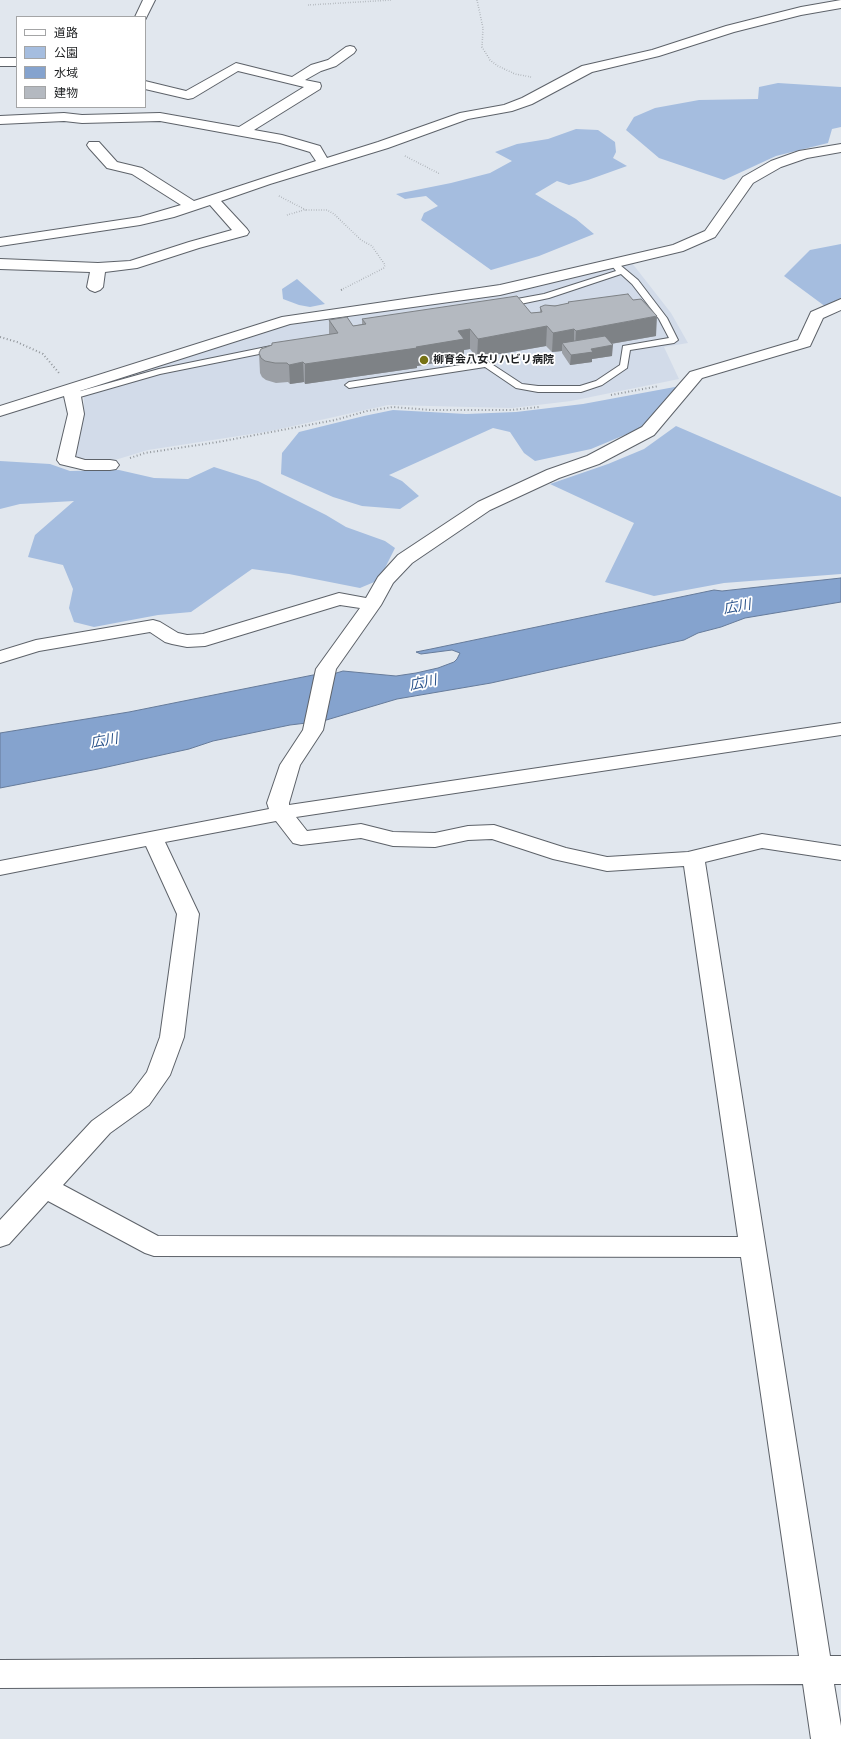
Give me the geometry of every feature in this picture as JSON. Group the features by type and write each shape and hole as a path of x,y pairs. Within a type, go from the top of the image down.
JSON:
{"street":[{"path":"142,16 149,0"},
{"path":"0,242 140,221 212,200 260,183 380,146 465,116 507,108 526,101 561,84 587,69 655,53 730,29 794,13 841,4"},
{"path":"294,81 316,68 332,63 350,50"},
{"path":"0,62 16,62"},
{"path":"146,85 188,95 236,67 315,86 241,132"},
{"path":"0,120 58,117 82,119 155,116 282,139 315,149 324,163"},
{"path":"94,145 112,165 137,171 192,206"},
{"path":"0,411 72,392 288,320 500,290 618,267 678,248 710,234 748,180 776,164 804,154 841,148"},
{"path":"0,264 98,268 132,265 242,232 212,200"},
{"path":"95,287 98,268"},
{"path":"841,304 817,315 804,344 696,375 648,431 593,460 553,474 484,506 405,559 386,581 372,605 326,669 313,730 290,765 278,803 281,813 301,838 361,831 393,839 435,840 468,833 494,832 561,854 607,864 694,858 762,841 841,853"},
{"path":"72,392 76,414 66,460 85,465 110,465"},
{"path":"0,657 36,646 153,626 172,638 187,641 205,640 271,618 339,599 372,605"},
{"path":"0,868 281,813 841,729"},
{"path":"0,1237 102,1127 140,1099 158,1075 172,1037 188,914 153,839"},
{"path":"694,858 752,1247 828,1670 827,1739"},
{"path":"46,1188 154,1246 752,1247"},
{"path":"0,1674 828,1670"}],"lane":[{"path":"349,385 487,364 519,386 538,389 581,389 598,383 624,366 626,348 674,340 664,318 635,282 618,267 546,296 497,306"},
{"path":"72,392 285,346"}],"path":[{"path":"308,5 392,0"},
{"path":"477,0 483,28 482,47 490,60 498,66 515,74 561,84"},
{"path":"380,146 440,174"},
{"path":"260,183 281,198 307,210"},
{"path":"287,215 307,210 327,210 334,214 360,240 372,246 385,265 384,268 341,290"},
{"path":"0,337 17,342 43,354 72,392"},
{"path":"606,396 691,381"},
{"path":"110,465 145,453 218,442 328,422 367,411 393,407 431,410 511,410 540,407"}],"shaded area":[{"name":"柳育会八女リハビリ病院","path":"632,263 671,313 688,343 664,347 679,379 571,401 512,408 388,405 271,431 148,450 105,463 92,463 72,457 84,416 84,390 279,327 322,319 509,293"}],"green space":[{"path":"778,83 841,87 841,127 832,129 828,143 776,156 724,180 659,158 626,130 634,117 655,108 699,100 758,99 759,87"},
{"path":"576,129 598,130 615,142 616,152 613,158 627,166 569,185 557,181 535,194 576,219 594,234 539,256 491,270 421,220 424,213 438,206 426,196 405,199 396,194 451,183 490,173 512,161 495,152 517,144 548,139"},
{"path":"841,244 841,298 826,307 784,276 810,250"},
{"path":"297,279 325,304 310,307 299,305 283,299 282,289"},
{"path":"680,386 665,405 639,429 591,449 535,461 524,453 510,432 493,428 389,475 402,481 419,496 400,509 362,506 333,497 281,474 282,453 299,432 364,416 393,410 466,414 516,412 583,404"},
{"path":"676,426 841,497 841,574 724,583 654,596 605,582 634,523 550,484 608,464 644,449"},
{"path":"0,461 50,464 70,471 119,470 154,478 188,479 214,467 258,481 326,515 346,527 385,541 395,548 379,580 360,588 289,574 252,569 191,612 158,615 94,627 74,622 69,608 73,589 63,565 28,557 35,535 74,501 20,504 0,509"}],"water":[{"name":"広川","path":"841,578 841,602 745,618 721,627 698,633 684,640 491,683 397,699 323,721 290,725 213,741 189,749 98,769 0,788 0,733 129,712 313,675 333,674 343,671 396,676 416,673 438,668 454,662 460,653 452,650 421,654 416,652 714,590 722,591"}],"building":[{"path":"628,294 633,300 641,299 657,316 576,331 574,329 553,333 547,326 478,339 470,329 458,331 464,339 416,347 417,348 305,364 303,362 289,365 287,363 265,361 261,358 259,353 261,349 272,345 272,343 338,333 329,320 347,317 353,326 366,324 362,319 517,296 531,313 542,312 540,307 545,305 555,306 569,303 568,302"},
{"path":"605,336 613,345 591,349 593,352 571,355 562,343"}],"place":[{"name":"柳育会八女リハビリ病院","path":"424,360"}]}
